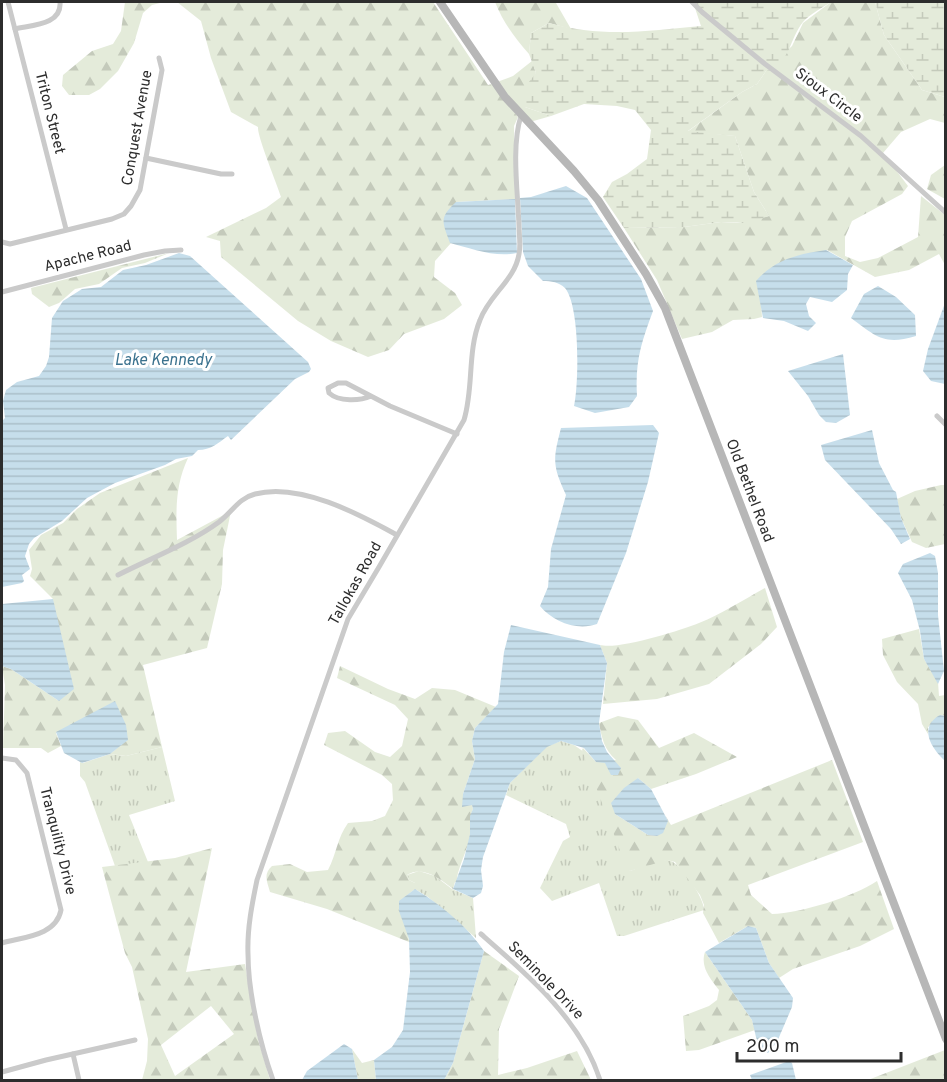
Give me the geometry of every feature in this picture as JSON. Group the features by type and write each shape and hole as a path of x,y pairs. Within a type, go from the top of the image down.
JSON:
{"street":[{"name":"Triton Street","path":"8,2 66,230"},
{"path":"15,29 52,20 58,14 60,2"},
{"name":"Old Bethel Road","path":"440,2 498,88 521,116 586,184 646,274 665,308 945,1039"},
{"name":"Sioux Circle","path":"692,2 765,64 861,136 945,213"},
{"name":"Conquest Avenue","path":"2,242 10,244 124,214 131,206 140,190 162,70 159,58"},
{"name":"Tallokas Road","path":"273,1080 261,1039 249,969 249,925 257,880 341,634 457,434 468,408 474,342 480,319 514,270 520,252 517,127 521,116"},
{"path":"146,158 221,174 232,174"},
{"name":"Apache Road","path":"2,292 165,250 181,250"},
{"path":"372,396 362,399 334,398 328,388 338,383 346,383 443,430 457,434"},
{"path":"938,416 945,425"},
{"path":"118,575 190,540 220,521 247,496 261,493 313,497 337,505 397,535"},
{"name":"Tranquility Drive","path":"2,758 16,760 27,772 61,910 55,925 45,932 2,943"},
{"name":"Seminole Drive","path":"482,934 568,1020 586,1046 600,1080"},
{"path":"2,1072 135,1040"},
{"path":"74,1054 79,1080"}],"green space":[{"path":"125,2 164,2 152,5 143,13 134,43 118,71 100,89 89,95 69,95 62,86 63,75 92,51 113,44 121,31"},
{"path":"177,2 433,2 488,85 492,84 518,117 514,126 515,199 456,202 451,243 435,261 434,277 455,293 462,305 444,319 404,334 389,350 368,357 331,341 298,321 221,257 220,241 206,237 266,208 281,197 258,127 231,112 211,58 201,21"},
{"path":"495,2 558,2 556,3 571,29 549,23 531,33 529,54 509,29"},
{"path":"693,2 831,2 803,22 785,56 774,67 766,71 757,84 742,92 688,131 735,136 754,192 769,216 748,223 721,222 684,227 624,228 603,197 612,182 647,159 651,130 635,110 617,106 584,104 551,116 525,107 525,87 536,73 529,54 531,33 549,23 568,28 606,32 701,26"},
{"path":"831,2 875,2 884,35 922,90 945,97 945,123 930,119 901,132 883,153 908,186 902,194 852,221 845,237 845,256 860,262 878,258 918,237 921,196 945,215 945,265 939,254 909,270 875,277 827,250 761,303 762,317 733,320 712,332 682,339 657,280 624,228 738,223 769,216 754,192 735,136 687,132 742,92 757,84 766,71 792,46 803,23"},
{"path":"875,2 945,2 945,97 922,90 884,35"},
{"path":"532,61 536,73 525,107 551,116 530,122 497,82 513,76"},
{"path":"945,165 945,199 927,189 931,175"},
{"path":"169,253 145,263 122,268 99,284 75,289 59,303 49,307 32,294 31,288"},
{"path":"188,458 179,488 177,540 231,511 223,550 222,584 207,648 143,665 162,747 126,756 110,754 128,739 56,733 61,746 48,753 41,748 3,748 5,685 2,666 11,669 59,701 53,599 30,576 32,569 29,550 41,535 63,523 77,509 100,493"},
{"path":"945,485 945,544 926,548 912,542 901,518 897,499 915,491"},
{"path":"765,588 777,627 761,644 709,684 657,699 603,704 607,663 600,645 620,645 664,635 716,615"},
{"path":"919,629 924,659 938,682 939,696 945,695 945,716 940,715 928,727 928,734 922,724 918,704 897,682 883,655 882,639"},
{"path":"340,666 415,699 432,688 455,690 496,707 475,728 472,741 475,759 463,794 463,806 472,805 473,809 469,840 457,882 453,889 425,872 413,872 407,875 409,880 415,883 415,889 405,897 409,942 327,909 270,892 266,878 272,866 290,864 307,872 328,870 348,823 372,821 385,816 393,800 392,784 382,775 324,745 328,733 345,731 375,752 390,757 402,746 408,719 395,705 337,678"},
{"path":"618,716 638,720 659,748 694,733 737,757 651,789 638,778 615,814 648,835 657,836 668,821 665,815 671,825 832,760 863,842 748,885 751,895 772,914 784,913 841,898 877,881 894,929 860,946 793,969 779,978 769,963 756,928 748,926 719,943 703,913 704,905 700,895 675,862 667,860 630,871 627,869 582,750 583,748 596,762 616,760 604,743 599,723"},
{"path":"561,741 574,745 584,752 630,871 658,861 672,861 690,880 700,897 704,910 624,936 617,936 599,883 552,901 540,888 563,841 570,837 566,824 506,795 510,783 547,746"},
{"path":"162,747 175,801 129,815 148,862 115,866 85,782 80,776 80,762 110,754 126,756"},
{"path":"212,848 186,972 245,964 258,1039 270,1080 142,1080 147,1061 148,1039 132,967 125,953 102,867 175,858","holes":["211,1006 234,1034 175,1076 161,1045"]},
{"path":"419,871 435,876 452,889 473,898 476,938 428,897 415,889 415,883 409,880 407,875"},
{"path":"484,951 519,976 499,1029 498,1075 577,1051 591,1080 444,1080 453,1063"},
{"path":"705,952 752,1020 755,1030 699,1050 686,1051 683,1016 709,1006 717,1000 719,990 705,967"},
{"path":"352,1049 362,1063 374,1060 376,1080 358,1080"},
{"path":"945,1050 945,1080 868,1080"}],"water":[{"path":"566,186 587,198 641,279 653,311 640,353 637,396 629,407 595,413 574,406 577,345 570,297 560,284 543,281 528,266 523,252 520,198 531,197"},
{"path":"515,199 517,253 491,253 450,243 444,220 447,212 456,202"},
{"path":"826,250 853,265 848,274 847,290 832,302 810,297 806,304 809,316 816,323 808,331 784,321 763,318 756,281 771,267 788,259"},
{"name":"Lake Kennedy","path":"179,253 190,256 308,362 311,369 295,379 231,440 228,436 218,444 198,450 192,456 176,459 115,483 87,498 62,521 34,538 29,544 25,556 30,569 22,575 24,581 2,587 2,421 5,418 3,401 6,390 17,382 39,376 46,366 49,357 52,318 63,301 82,289 101,287 123,270 146,265"},
{"path":"878,286 896,297 915,315 916,336 895,340 880,338 851,318 864,294"},
{"path":"945,303 945,384 931,381 923,371 928,349"},
{"path":"843,354 850,415 836,423 826,422 788,371"},
{"path":"653,425 659,433 648,482 626,553 597,624 574,626 558,621 540,606 548,587 551,549 566,495 555,462 561,428"},
{"path":"872,430 879,463 896,492 901,518 910,539 901,544 891,529 825,460 821,445"},
{"path":"930,553 935,556 938,573 938,615 944,671 938,684 924,659 912,600 898,573 903,564"},
{"path":"53,599 74,689 59,701 11,669 2,666 2,604"},
{"path":"511,625 600,645 607,663 599,723 602,741 607,752 621,768 618,775 611,775 605,763 596,762 584,748 561,741 547,747 510,783 483,857 481,893 473,898 453,889 464,859 473,809 472,805 462,807 463,794 475,759 472,741 475,728 498,704 504,652"},
{"path":"115,701 126,725 128,740 110,754 82,763 64,753 56,732"},
{"path":"940,715 945,716 945,761 931,744 928,731 933,720"},
{"path":"638,778 651,789 668,821 663,833 657,836 648,835 615,814 611,803 624,788"},
{"path":"415,889 453,917 484,951 453,1063 444,1080 376,1080 374,1060 392,1047 403,1030 410,972 409,939 399,911 399,901"},
{"path":"748,926 756,928 769,963 793,998 792,1007 777,1042 768,1053 759,1050 752,1020 705,952"},
{"path":"344,1044 352,1049 358,1080 302,1080 307,1071"},
{"path":"789,1061 792,1063 796,1080 752,1080 750,1075"}]}
